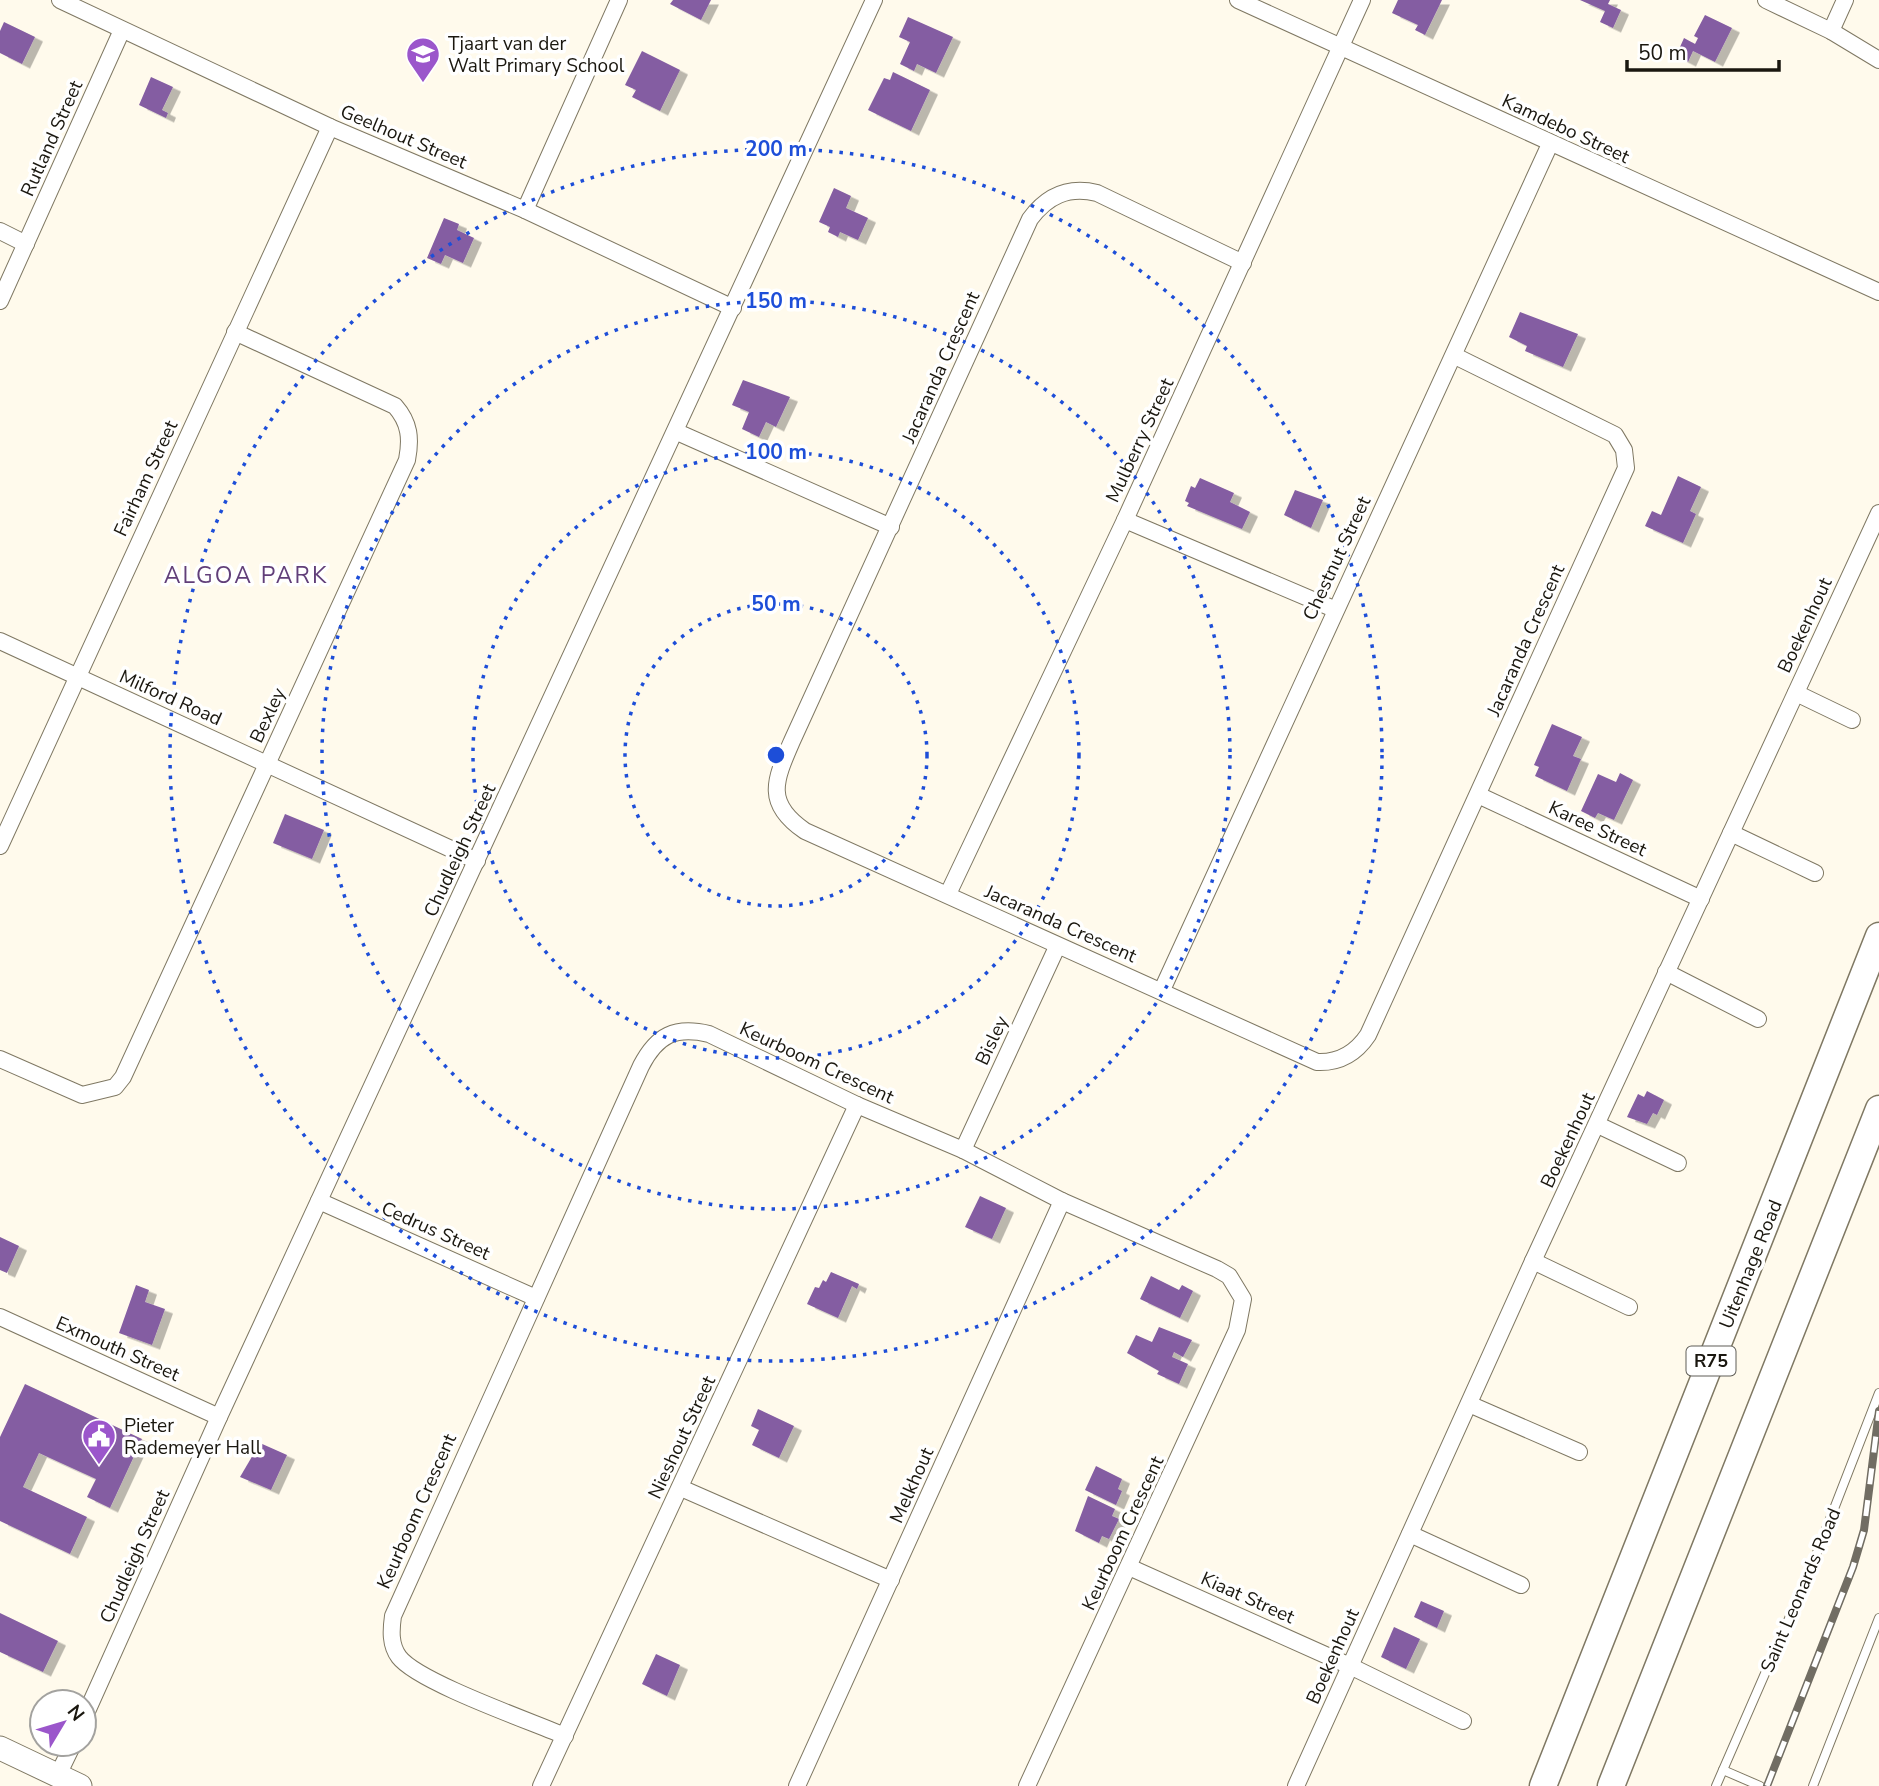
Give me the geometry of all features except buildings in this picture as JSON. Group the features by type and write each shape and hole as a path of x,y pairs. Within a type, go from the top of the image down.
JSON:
{"main road":[{"name":"Uitenhage Road","path":"1543,1786 1879,936"},
{"path":"1611,1786 1879,1109"}],"street":[{"name":"Geelhout Street","path":"60,0 330,127 525,210 733,308"},
{"path":"525,210 620,0"},
{"name":"Chudleigh Street","path":"97,1688 219,1417 677,432 874,0"},
{"name":"Kamdebo Street","path":"1238,0 1879,292"},
{"name":"Mulberry Street","path":"947,894 1125,520 1362,0"},
{"path":"1766,0 1831,31 1879,60"},
{"path":"1831,31 1845,0"},
{"name":"Rutland Street","path":"0,301 122,30"},
{"name":"Fairham Street","path":"0,846 330,127"},
{"name":"Chestnut Street","path":"1162,990 1550,144"},
{"name":"Jacaranda Crescent","path":"1243,263 1097,192 1082,189 1068,191 1047,200 1030,219 792,741 778,774 776,789 779,804 786,815 805,831 947,894 1057,947 1162,990 1317,1062 1331,1063 1347,1056 1360,1047 1367,1035 1626,468 1626,459 1615,435 1455,356"},
{"path":"0,231 26,244"},
{"name":"Bexley","path":"0,1059 82,1095 115,1087 129,1066 407,460 409,430 404,416 395,406 379,396 235,332"},
{"path":"677,432 891,527"},
{"name":"Boekenhout","path":"1296,1786 1533,1261 1879,513"},
{"path":"1125,520 1334,610"},
{"name":"Milford Road","path":"0,641 268,762 477,861"},
{"path":"1796,693 1852,720"},
{"name":"Karee Street","path":"1478,795 1701,899"},
{"path":"1731,833 1815,873"},
{"name":"Bisley","path":"962,1150 1057,947"},
{"path":"1666,972 1758,1019"},
{"name":"Keurboom Crescent","path":"565,1736 419,1674 398,1656 391,1631 399,1598 640,1066 661,1037 681,1030 709,1034 858,1105 962,1150 1062,1201 1217,1269 1229,1276 1243,1299 1237,1331 1027,1786"},
{"name":"Nieshout Street","path":"541,1786 858,1105"},
{"path":"1598,1125 1678,1163"},
{"name":"Cedrus Street","path":"319,1201 536,1298"},
{"name":"Melkhout","path":"797,1786 1062,1201"},
{"path":"1533,1261 1629,1307"},
{"name":"Exmouth Street","path":"0,1317 219,1417"},
{"path":"1469,1404 1579,1452"},
{"path":"681,1488 891,1580"},
{"path":"1410,1534 1521,1585"},
{"name":"Kiaat Street","path":"1129,1567 1350,1666 1463,1721"},
{"path":"0,1748 80,1786"},
{"path":"58,1775 66,1758"}],"lane":[{"name":"Saint Leonards Road","path":"1716,1786 1811,1568 1879,1393"},
{"path":"1813,1786 1879,1619"},
{"path":"1723,1770 1760,1786"}],"railway":[{"path":"1767,1786 1853,1567 1864,1530 1879,1411"}],"place":[{"name":"Tjaart van der Walt Primary School","path":"423,84"},
{"name":"Pieter Rademeyer Hall","path":"99,1466"}],"district":[{"name":"ALGOA PARK","path":"246,575"}]}
